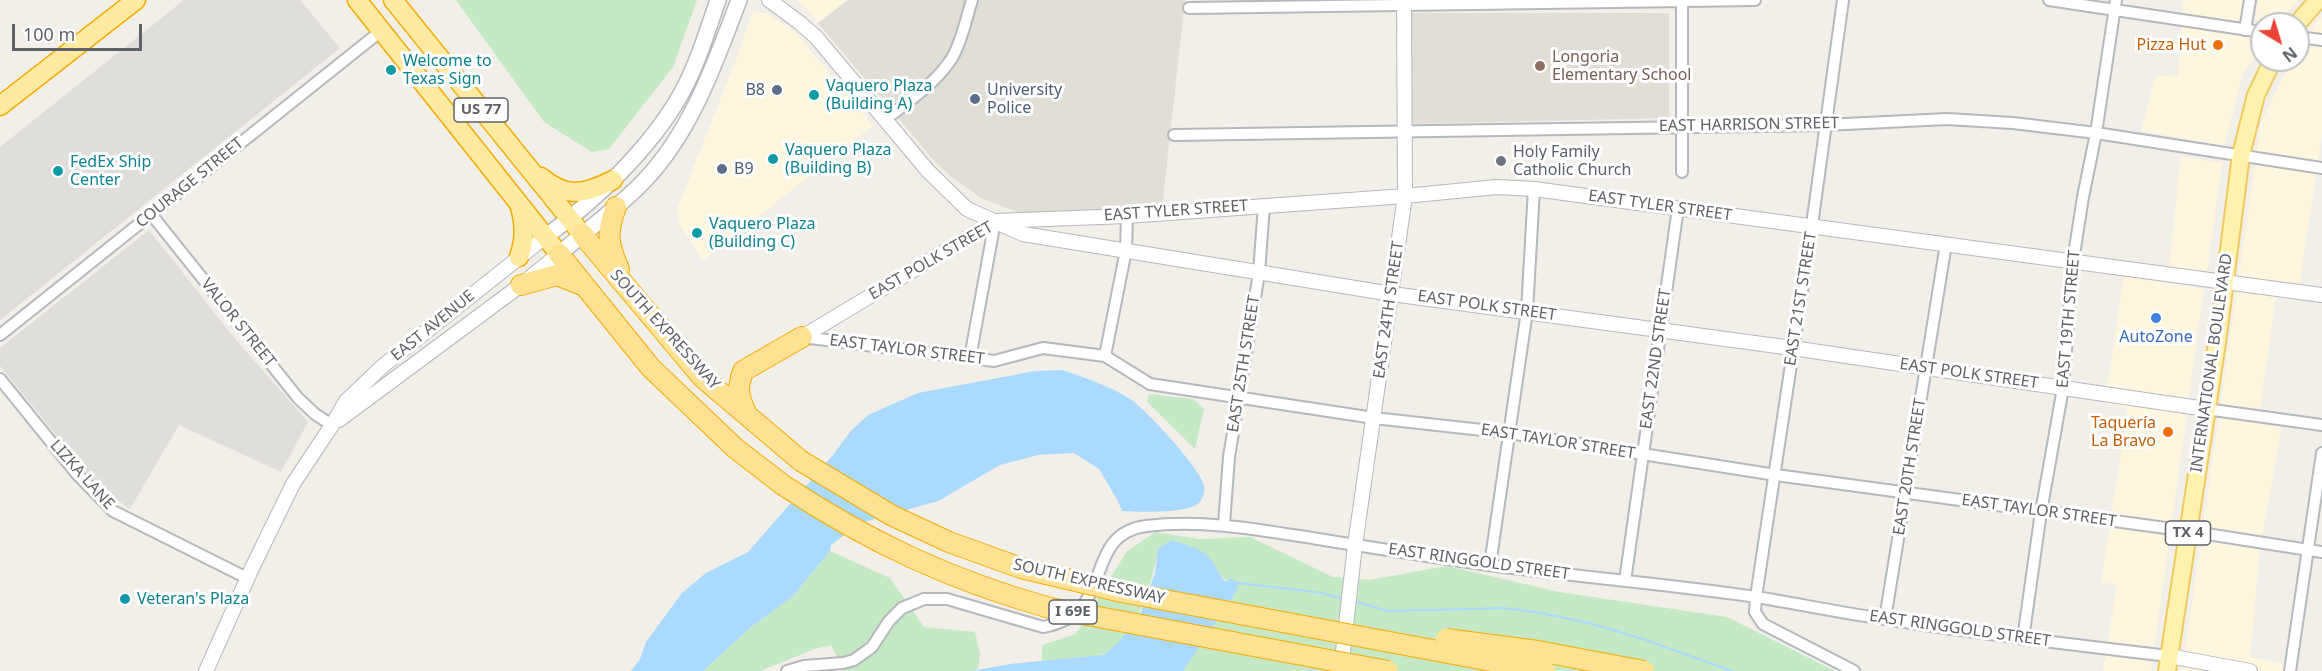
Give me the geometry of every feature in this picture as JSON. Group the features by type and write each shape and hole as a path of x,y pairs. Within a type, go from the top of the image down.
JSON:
{"highway":[{"path":"0,106 136,0"},
{"name":"SOUTH EXPRESSWAY","path":"357,0 519,206 651,368 735,448 783,485 872,539 924,564 972,584 1050,608 1388,671"},
{"name":"SOUTH EXPRESSWAY","path":"393,0 520,159 702,377 748,418 801,460 891,515 982,555 1087,585 1545,671"},
{"path":"520,159 545,180 571,193 581,193 614,180"},
{"path":"519,206 523,219 524,242 519,256"},
{"path":"616,207 609,234 610,248 630,293"},
{"path":"521,285 557,275 585,286"},
{"path":"748,418 739,395 739,383 743,371 802,337"},
{"path":"1217,609 1538,651 1644,671"},
{"path":"1241,645 1339,671"}],"main road":[{"path":"559,254 576,227 666,117 680,96 692,71 718,0"},
{"path":"545,237 576,227 616,207 644,181 682,128 710,78 739,0"},
{"path":"2308,12 2318,0"},
{"name":"INTERNATIONAL BOULEVARD","path":"2168,664 2217,343 2223,281 2241,155 2256,95 2267,72"}],"street":[{"path":"769,0 800,22 816,37 928,171 967,209 994,221 970,358"},
{"path":"886,119 929,85 951,58 972,0"},
{"path":"1189,8 1404,2 1755,0"},
{"name":"EAST 21ST STREET","path":"1756,597 1776,475 1792,348 1812,225 1843,0"},
{"path":"2049,0 2115,5 2250,31"},
{"path":"2245,30 2250,0"},
{"name":"EAST 24TH STREET","path":"1339,671 1405,196 1404,2"},
{"path":"1682,2 1682,172"},
{"name":"EAST 19TH STREET","path":"2023,639 2041,512 2063,388 2073,261 2096,133 2115,5"},
{"name":"COURAGE STREET","path":"0,335 381,31"},
{"name":"EAST HARRISON STREET","path":"1174,135 1681,125 1825,125 1947,119 2013,123 2096,133 2322,168"},
{"name":"EAST TYLER STREET","path":"994,221 1127,216 1497,187 1534,189 2322,295"},
{"path":"1490,565 1527,311 1534,189"},
{"name":"EAST 25TH STREET","path":"1224,524 1229,457 1259,273 1264,205"},
{"name":"EAST 22ND STREET","path":"1625,581 1678,208"},
{"name":"VALOR STREET","path":"151,214 298,398 315,414 332,425"},
{"path":"1105,356 1126,250 1127,216"},
{"name":"EAST POLK STREET","path":"802,337 994,221 1023,234 1392,294 1792,348 2206,409"},
{"name":"EAST AVENUE","path":"206,671 292,484 346,401 384,365 545,237"},
{"name":"EAST 20TH STREET","path":"1885,620 1946,244"},
{"name":"EAST AVENUE","path":"332,425 521,285 559,254"},
{"name":"EAST TAYLOR STREET","path":"802,337 994,361 1043,348 1105,356 1150,384 1374,418 1509,434 1643,456 2188,531 2322,552"},
{"name":"LIZKA LANE","path":"0,379 78,474 112,511 247,578"},
{"path":"2206,409 2322,425"},
{"path":"2290,671 2322,453"},
{"name":"EAST RINGGOLD STREET","path":"787,671 804,666 854,660 872,647 889,621 902,608 924,599 947,599 1043,627 1056,625 1079,611 1088,601 1106,553 1112,542 1123,533 1134,528 1149,526 1224,524 1490,565 1756,597 1885,620 2023,639 2168,664 2250,671"},
{"path":"1756,597 1755,612 1763,624 1854,671"}],"shaded area":[{"path":"184,0 300,0 340,48 0,320 0,147"},
{"path":"796,0 848,0 818,23 809,10"},
{"path":"848,0 1185,0 1162,208 1028,214 981,198 950,176 931,157 818,23"},
{"path":"2184,0 2244,0 2241,22 2182,13"},
{"path":"2259,0 2299,0 2287,12 2257,12"},
{"path":"752,13 766,13 793,30 873,126 703,260 680,224 677,209"},
{"name":"Longoria Elementary School","path":"1410,13 1669,13 1669,118 1411,124"},
{"path":"2322,16 2322,135 2297,300 2276,297 2258,422 2282,425 2260,549 2250,657 2284,664 2283,671 2182,671 2261,123 2285,72 2310,72 2310,32"},
{"path":"2182,26 2250,34 2250,63 2243,73 2224,146 2141,131 2156,75 2178,77"},
{"path":"2181,156 2222,163 2207,272 2193,273 2169,268"},
{"path":"149,230 232,335 308,422 281,472 179,425 130,509 99,488 0,366 0,348"},
{"path":"2124,275 2204,289 2151,671 2103,671 2117,585 2101,582 2128,408 2105,403"}],"green space":[{"path":"456,0 697,0 673,67 609,149 592,152 544,122"},
{"path":"1149,394 1193,399 1204,409 1195,449 1147,402"},
{"path":"1156,532 1199,539 1250,537 1333,577 1369,580 1447,566 1559,592 1727,617 1835,671 1183,671 1236,592 1239,583 1224,579 1210,559 1158,549 1152,577 1141,608 1134,623 1115,647 1098,656 1042,661 1042,645 1076,634 1127,551"},
{"path":"830,551 890,578 924,627 975,632 980,653 978,669 971,671 844,671 831,645 760,671 703,671 751,627 792,597"}],"water":[{"path":"1063,370 1114,390 1130,399 1148,414 1172,440 1201,478 1204,491 1199,503 1193,507 1173,511 1122,511 1099,469 1074,453 1038,455 1000,465 938,501 861,523 831,545 830,551 792,597 751,627 703,671 631,671 640,659 646,642 682,593 706,573 748,552 833,455 850,432 868,415 918,393 1035,371"},
{"path":"1172,540 1204,553 1226,582 1230,578 1239,583 1236,592 1183,671 971,671 1010,664 1103,655 1117,644 1141,612 1155,573 1158,549"}],"waterway":[{"path":"1239,583 1322,593 1344,599"},
{"path":"1353,601 1388,611 1503,608 1536,612 1589,623 1643,639 1732,671"}],"place":[{"name":"Pizza Hut","path":"2218,45"},
{"name":"Longoria Elementary School","path":"1540,66"},
{"name":"Welcome to Texas Sign","path":"391,70"},
{"name":"B8","path":"777,90"},
{"name":"Vaquero Plaza (Building A)","path":"814,95"},
{"name":"University Police","path":"975,99"},
{"name":"Vaquero Plaza (Building B)","path":"773,159"},
{"name":"Holy Family Catholic Church","path":"1501,161"},
{"name":"B9","path":"722,169"},
{"name":"FedEx Ship Center","path":"58,171"},
{"name":"Vaquero Plaza (Building C)","path":"697,233"},
{"name":"AutoZone","path":"2156,318"},
{"name":"Taquería La Bravo","path":"2168,432"},
{"name":"Veteran's Plaza","path":"125,599"}]}
